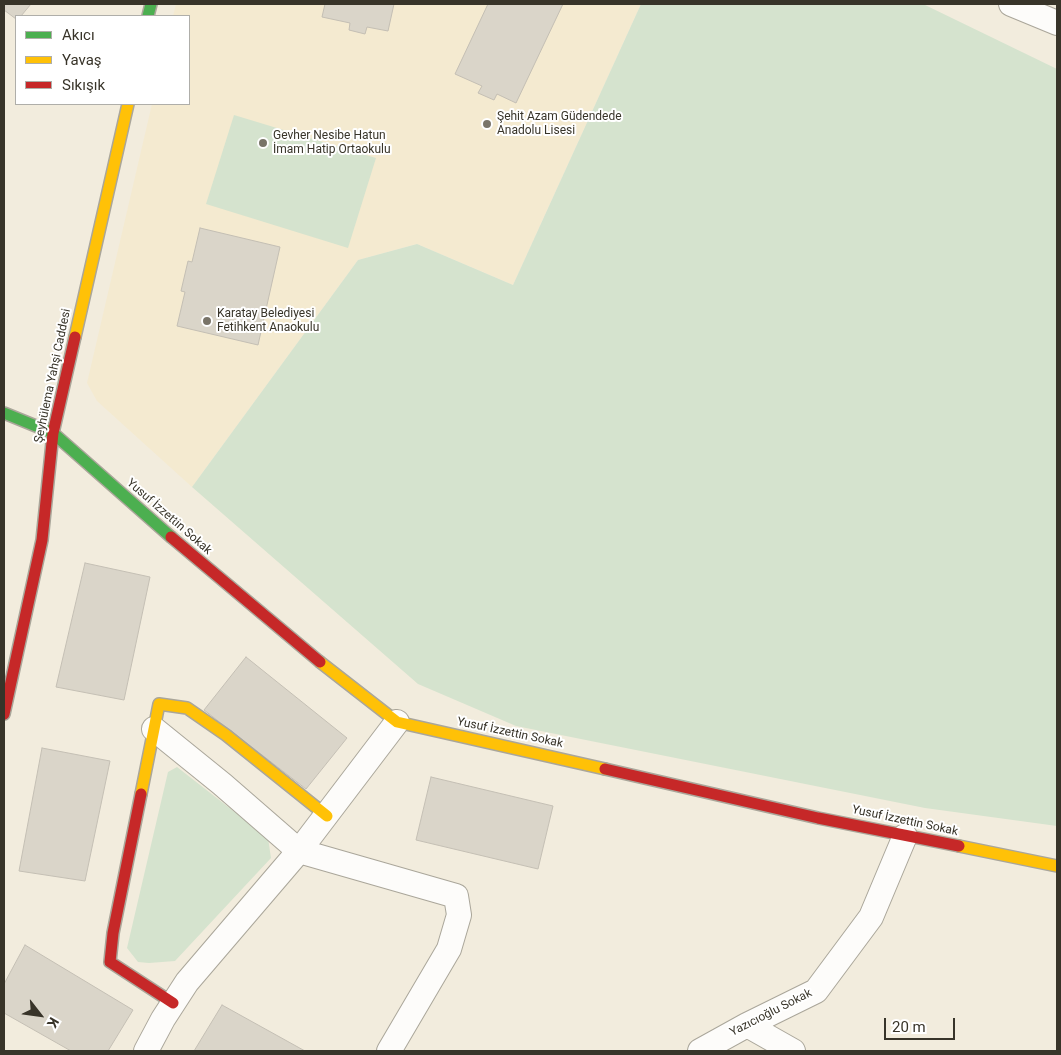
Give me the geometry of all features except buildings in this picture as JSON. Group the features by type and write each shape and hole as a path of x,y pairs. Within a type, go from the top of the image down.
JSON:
{"street":[{"path":"1011,4 1043,13"},
{"name":"Şeyhülema Yahşi Caddesi","path":"4,714 42,540 53,433 128,105"},
{"path":"4,413 53,433"},
{"name":"Yusuf İzzettin Sokak","path":"53,433 99,475 290,639 396,722 905,836 1057,866"},
{"path":"173,1003 110,962 113,933 158,704 187,708 226,735 327,816"},
{"path":"146,1051 187,982 299,851 396,722"},
{"path":"154,729 222,784 299,851 456,896 459,915 449,949 389,1051"},
{"name":"Yazıcıoğlu Sokak","path":"700,1051 747,1025 816,991 871,918 905,836"},
{"path":"747,1025 793,1051"}],"shaded area":[{"path":"176,4 641,4 513,285 417,244 358,260 192,487 97,401 87,383 152,105 190,105 190,15 173,15"}],"green space":[{"path":"641,4 923,4 1057,69 1057,826 925,808 516,726 418,684 192,487 358,260 417,244 513,285"},
{"path":"234,115 376,158 348,248 206,204"},
{"path":"177,767 268,838 271,858 175,961 138,962 127,948 168,772"}],"traffic: fast":[{"path":"148,15 151,4"},
{"path":"4,413 53,433 171,537"}],"traffic: slow":[{"path":"75,337 128,105"},
{"path":"320,662 397,722 605,769"},
{"path":"141,794 159,704 187,708 226,735 327,816"},
{"path":"959,846 1057,866"}],"traffic: jam":[{"path":"4,714 42,540 53,433 75,337"},
{"path":"171,537 320,662"},
{"path":"605,769 818,818 959,846"},
{"path":"141,794 113,933 110,962 173,1003"}],"place":[{"name":"Şehit Azam Güdendede Anadolu Lisesi","path":"487,124"},
{"name":"Gevher Nesibe Hatun İmam Hatip Ortaokulu","path":"263,143"},
{"name":"Karatay Belediyesi Fetihkent Anaokulu","path":"207,321"}]}
